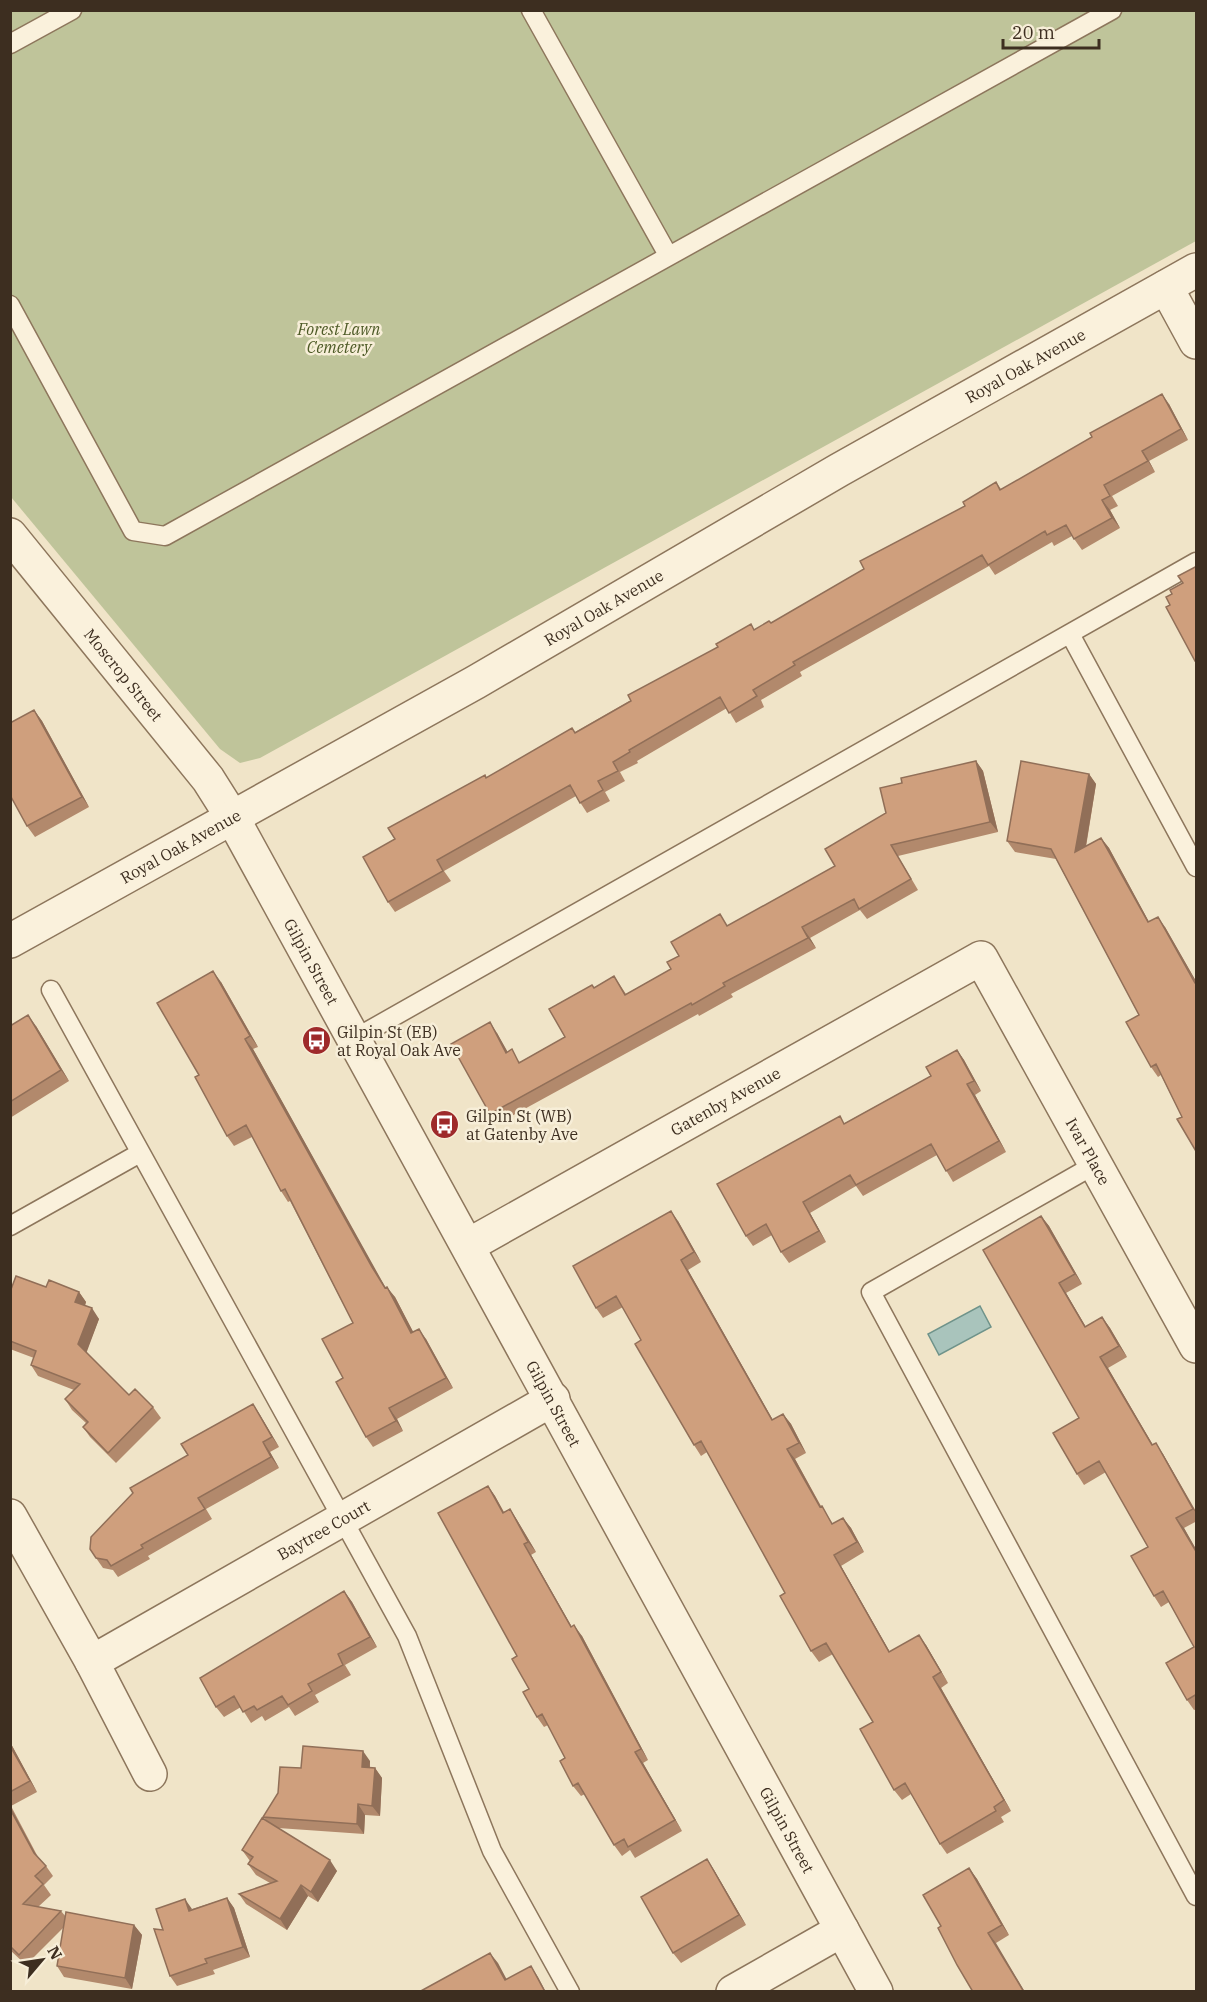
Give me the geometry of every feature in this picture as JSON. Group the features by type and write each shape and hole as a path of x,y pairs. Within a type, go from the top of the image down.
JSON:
{"street":[{"name":"Royal Oak Avenue","path":"10,941 476,682 839,470 1197,270"},
{"path":"1166,287 1197,342"},
{"name":"Moscrop Street","path":"10,535 208,779 232,817"},
{"name":"Gilpin Street","path":"232,817 469,1245 876,1992"},
{"name":"Ivar Place","path":"981,958 1197,1346"},
{"name":"Gatenby Avenue","path":"469,1245 981,958"},
{"name":"Baytree Court","path":"92,1662 553,1399"},
{"path":"10,1516 92,1662 150,1774"},
{"path":"733,1992 842,1930"}],"lane":[{"path":"10,44 72,10"},
{"path":"531,10 668,255"},
{"path":"10,305 133,531 165,536 1112,10"},
{"path":"354,1039 1197,562"},
{"path":"1070,634 1197,867"},
{"path":"51,990 407,1636 492,1851 570,1992"},
{"path":"10,1226 140,1153"},
{"path":"1096,1164 870,1292 1197,1896"}],"green space":[{"name":"Forest Lawn Cemetery","path":"10,11 1196,11 1196,241 260,758 240,763 220,749 11,497"}],"water":[{"path":"980,1306 991,1327 939,1355 928,1334"}],"building":[{"path":"1162,394 1181,429 1142,451 1148,461 1104,485 1110,496 1102,500 1112,518 1074,539 1066,525 1047,535 1045,531 988,565 982,555 793,662 795,665 753,690 757,696 729,713 720,697 629,750 630,752 613,762 618,771 598,781 603,790 580,803 570,785 437,860 443,871 388,902 363,857 395,839 388,828 485,775 486,778 572,728 575,733 631,701 628,695 718,647 716,644 751,624 754,630 769,621 771,623 864,569 860,561 965,506 963,502 996,482 1000,490 1092,437 1090,433"},
{"path":"1197,566 1197,660 1195,661 1166,607 1170,605 1166,597 1172,594 1170,590 1183,583 1178,576"},
{"path":"34,710 82,797 27,826 10,795 10,723"},
{"path":"976,761 990,822 891,845 911,879 859,909 854,899 802,927 808,938 723,983 725,986 692,1005 691,1003 490,1114 451,1044 490,1022 506,1053 512,1049 519,1063 565,1037 549,1009 592,985 594,988 614,976 625,995 671,969 667,962 679,956 671,942 720,914 727,926 835,866 825,849 886,813 880,788 902,783 901,778"},
{"path":"1021,761 1089,774 1075,852 1101,838 1148,922 1158,917 1197,983 1197,1153 1177,1119 1182,1117 1156,1064 1151,1067 1126,1022 1139,1015 1051,849 1007,841"},
{"path":"213,971 250,1036 245,1039 372,1267 385,1288 387,1287 411,1333 419,1329 446,1378 389,1408 396,1421 366,1437 336,1382 343,1378 322,1339 353,1323 285,1189 281,1191 246,1125 227,1136 195,1077 199,1075 157,1003"},
{"path":"28,1015 61,1070 10,1102 10,1026"},
{"path":"957,1050 974,1081 967,1084 999,1141 946,1171 931,1144 856,1185 850,1175 803,1202 819,1231 781,1252 766,1224 746,1236 717,1184 840,1116 844,1124 931,1076 926,1067"},
{"path":"671,1211 694,1252 681,1260 772,1420 783,1414 799,1443 787,1449 832,1524 843,1518 857,1542 834,1555 889,1652 919,1635 941,1672 933,1677 1004,1800 994,1807 996,1811 940,1844 905,1783 894,1790 860,1729 873,1722 826,1643 811,1651 780,1596 785,1593 701,1441 694,1445 635,1344 641,1340 616,1296 596,1308 573,1266"},
{"path":"1041,1216 1075,1274 1059,1283 1085,1327 1102,1317 1119,1346 1100,1357 1152,1445 1156,1443 1193,1509 1176,1518 1197,1553 1197,1694 1187,1700 1166,1663 1194,1647 1163,1591 1154,1596 1131,1556 1148,1547 1099,1461 1077,1474 1053,1433 1079,1418 983,1250"},
{"path":"16,1276 46,1287 49,1280 79,1292 75,1302 92,1308 78,1344 129,1395 135,1389 153,1407 108,1453 83,1427 88,1422 65,1399 80,1384 31,1365 36,1351 10,1341 10,1292"},
{"path":"253,1404 272,1437 263,1442 271,1457 198,1498 205,1509 141,1545 143,1548 111,1566 107,1560 96,1558 90,1549 91,1537 133,1493 130,1488 188,1455 181,1444"},
{"path":"488,1486 503,1513 510,1509 528,1542 524,1544 571,1627 574,1625 641,1749 635,1752 675,1820 628,1847 624,1839 614,1845 578,1783 573,1786 560,1761 565,1758 542,1714 537,1717 523,1692 529,1689 512,1659 517,1656 438,1513"},
{"path":"344,1591 370,1637 338,1654 343,1665 308,1684 312,1691 288,1705 282,1696 257,1710 254,1706 243,1712 234,1696 216,1707 200,1678"},
{"path":"10,1746 30,1781 10,1792"},
{"path":"303,1746 363,1751 362,1767 375,1768 372,1806 358,1804 357,1824 263,1817 278,1793 280,1767 301,1768"},
{"path":"10,1809 34,1853 46,1866 35,1876 43,1884 23,1904 61,1911 19,1955 10,1946"},
{"path":"262,1818 330,1860 311,1892 301,1885 280,1919 239,1894 277,1881 248,1864 253,1857 242,1850"},
{"path":"707,1859 739,1915 673,1953 641,1897"},
{"path":"969,1868 1002,1925 988,1933 1024,1992 973,1992 957,1965 938,1928 941,1926 923,1895"},
{"path":"227,1898 243,1947 205,1959 207,1963 170,1976 154,1929 163,1930 156,1909 185,1899 189,1911"},
{"path":"66,1912 134,1925 125,1978 57,1966"},
{"path":"490,1953 505,1980 531,1966 545,1992 419,1992"}],"place":[{"name":"Gilpin St (EB) at Royal Oak Ave","path":"316,1041"},
{"name":"Gilpin St (WB) at Gatenby Ave","path":"445,1125"}]}
